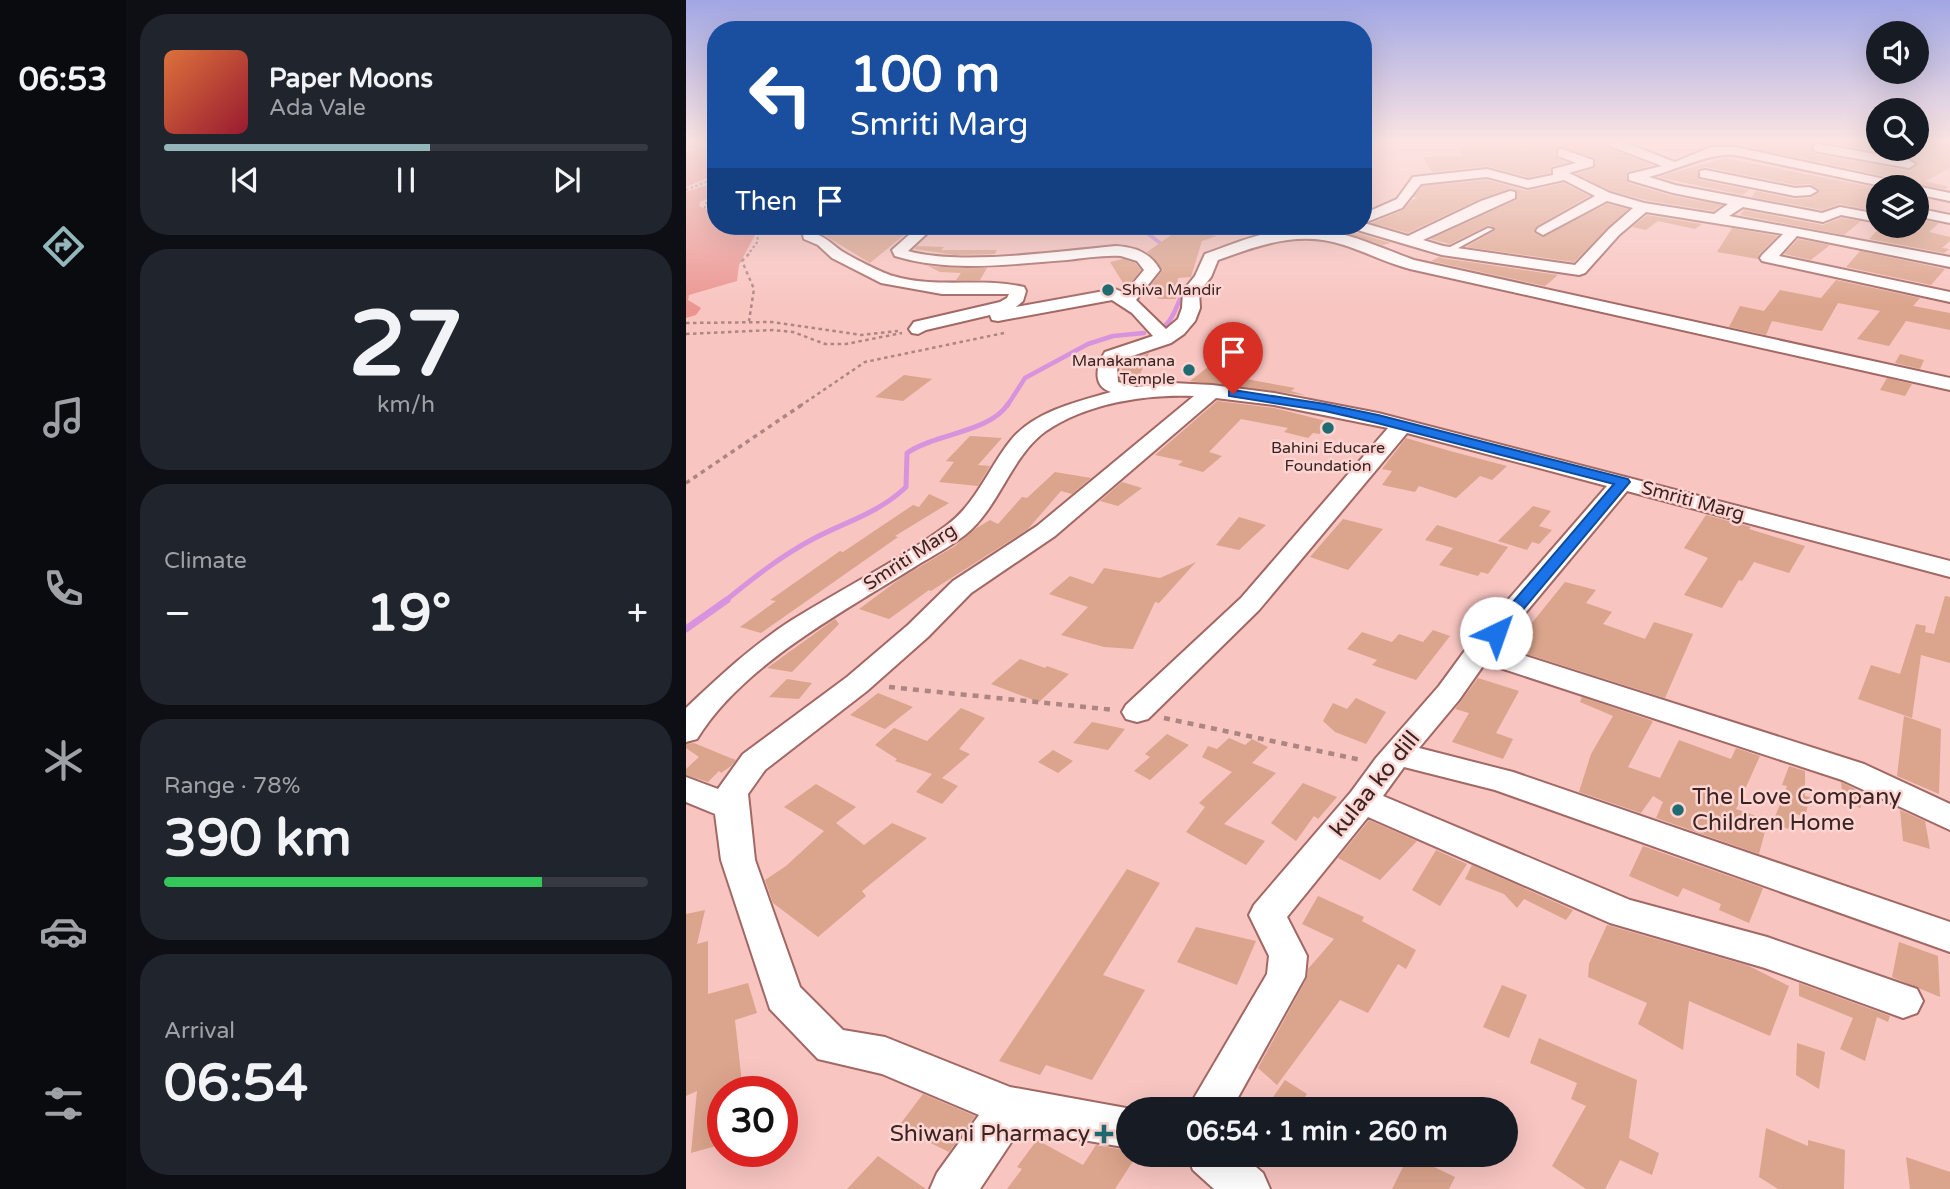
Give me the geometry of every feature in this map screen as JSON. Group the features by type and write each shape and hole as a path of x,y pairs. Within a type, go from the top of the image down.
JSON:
{"street":[{"path":"1372,215 1396,205 1406,195"},
{"path":"1409,242 1509,195"},
{"path":"1520,262 1543,239 1602,195"},
{"path":"1630,195 1643,207 1794,231 1950,262"},
{"path":"1706,195 1823,218 1840,211 1866,216"},
{"path":"1835,195 1866,202"},
{"path":"1716,219 1740,202"},
{"path":"1372,230 1444,251 1579,270 1614,232 1643,207"},
{"path":"1929,215 1950,219"},
{"path":"1929,228 1950,232"},
{"path":"1794,231 1768,258 1950,298"},
{"path":"809,235 823,242 837,256 887,280 942,289 1005,288 1018,291 1015,301 1006,306 936,321 920,326 918,330"},
{"path":"918,235 900,253 918,258 967,260 1116,251 1133,253 1149,263 1152,270 1127,300"},
{"path":"1133,393 1108,385 1107,366 1112,356 1165,339 1187,322 1193,303 1191,291 1203,277 1211,257 1264,239 1289,235"},
{"path":"1323,235 1410,264 1950,384"},
{"path":"1410,264 1444,251"},
{"path":"918,330 1108,294 1127,300 1165,339"},
{"name":"Smriti Marg","path":"686,732 696,716 751,663 800,627 958,529 988,494 1020,443 1040,426 1074,409 1155,389 1212,391 1325,407 1623,482 1950,569"},
{"path":"1116,1125 1010,1107 884,1055 832,1046 783,997 738,860 731,807 732,792 754,762 857,684 918,631 962,587 1046,531 1212,391"},
{"path":"1137,712 1250,604 1402,425"},
{"name":"kulaa ko dill","path":"1216,1097 1286,977 1288,956 1267,915 1363,801 1479,651 1623,482"},
{"path":"1479,651 1853,772 1950,818"},
{"path":"1397,754 1502,780 1950,937"},
{"path":"686,789 731,807"},
{"path":"1363,801 1623,913 1768,953 1903,1001"},
{"path":"953,1189 1010,1107"},
{"path":"1222,1167 1247,1189"}],"lane":[{"path":"1444,251 1490,229"}],"path":[{"path":"749,321 754,289 743,261 758,243 760,235"},
{"path":"686,323 786,323 861,335 918,330"},
{"path":"686,334 773,330 793,332 825,344 846,344 918,330"},
{"path":"686,483 864,362 1011,331"}],"shaded area":[{"path":"686,195 707,195 699,206 707,210 707,235 755,235 739,265 737,281 689,295 688,300 701,308 696,315 686,318"}],"building":[{"path":"1490,195 1408,233 1372,223 1403,210 1417,198 1414,197"},
{"path":"1516,195 1589,196 1537,226 1533,232 1542,237 1607,204 1628,209 1574,262 1466,247 1494,231 1495,228 1489,225 1450,244 1430,239 1516,200"},
{"path":"1628,195 1670,195 1722,205 1713,211"},
{"path":"1777,195 1794,199 1813,195 1866,195 1866,209 1840,204 1822,210 1752,197"},
{"path":"1744,210 1823,225 1841,218 1861,221 1844,235 1740,215"},
{"path":"1647,215 1702,224 1695,229 1658,221 1646,230 1632,227"},
{"path":"1929,221 1939,223 1929,232"},
{"path":"1732,228 1778,236 1760,253 1758,259 1717,252"},
{"path":"1929,232 1950,237 1950,241 1942,248 1949,249 1944,253 1869,239 1929,238"},
{"path":"824,235 904,235 870,263"},
{"path":"1171,235 1217,236 1202,241 1191,277 1178,278 1176,299 1159,299 1144,294 1163,270 1147,252"},
{"path":"1351,235 1363,235 1391,243 1383,245"},
{"path":"1798,239 1830,245 1811,260 1784,254"},
{"path":"917,246 944,247 941,250 997,250 995,254 955,255 914,249"},
{"path":"1860,251 1945,269 1931,285 1846,267"},
{"path":"1439,257 1558,275 1545,286 1431,261"},
{"path":"1123,259 1135,263 1141,270 1128,286 1125,286 1110,262"},
{"path":"928,266 987,268 980,280 956,280 961,273 940,272"},
{"path":"1836,280 1920,298 1913,306 1950,313 1950,330 1906,321 1889,346 1857,339 1880,311 1838,303 1822,331 1772,321 1766,335 1729,327 1740,306 1764,311 1780,290 1821,298"},
{"path":"1149,353 1136,384 1121,380 1122,362"},
{"path":"1900,354 1924,360 1920,369 1895,363"},
{"path":"1208,367 1249,377 1246,379 1295,388 1291,391 1305,395 1190,381"},
{"path":"904,375 932,379 903,401 875,397"},
{"path":"1887,378 1912,384 1905,396 1880,390"},
{"path":"1217,401 1274,408 1326,421 1322,424 1320,434 1313,433 1308,438 1284,432 1288,428 1241,419 1209,452 1222,456 1203,472 1178,465 1183,461 1155,455"},
{"path":"970,436 1002,438 978,465 990,466 978,486 939,482 954,462 946,461"},
{"path":"1406,438 1507,466 1492,480 1480,476 1456,498 1419,486 1415,492 1382,485 1392,471 1382,469"},
{"path":"1055,472 1091,478 1072,494 1061,491 1028,529 929,590 889,619 859,609 901,578 955,546 975,529 990,520 998,524 1022,497 1027,498"},
{"path":"1122,482 1142,488 1118,506 1100,501"},
{"path":"929,494 949,503 895,536 898,537 761,633 740,627 776,601 770,600 840,551 843,552 913,505 919,507"},
{"path":"1533,506 1551,511 1539,526 1552,530 1539,544 1532,542 1527,550 1498,541"},
{"path":"1706,515 1805,546 1789,573 1754,562 1722,608 1684,595 1708,558 1684,548"},
{"path":"1239,517 1266,525 1239,550 1216,545"},
{"path":"1343,519 1383,529 1348,570 1310,557"},
{"path":"1437,525 1508,547 1488,574 1481,572 1478,576 1439,565 1453,548 1425,540"},
{"path":"1196,562 1159,603 1155,602 1133,649 1104,647 1061,635 1088,607 1049,594 1070,576 1093,584 1104,568 1160,578"},
{"path":"1565,582 1596,590 1586,603 1612,612 1603,624 1645,639 1654,622 1693,634 1665,698 1511,649"},
{"path":"1945,596 1950,597 1950,663 1921,655 1912,718 1858,699 1871,665 1900,674 1916,624 1926,626 1925,632 1934,634"},
{"path":"835,619 839,624 792,672 767,668"},
{"path":"1433,630 1450,636 1416,680 1372,665 1377,660 1347,649 1362,632 1392,642 1399,634 1423,642"},
{"path":"1020,659 1069,674 1039,702 991,684"},
{"path":"1478,678 1519,691 1496,733 1513,739 1503,759 1452,742 1469,713 1455,709"},
{"path":"787,679 812,683 799,699 769,697"},
{"path":"878,693 913,707 885,729 850,715"},
{"path":"1582,697 1653,721 1628,767 1660,778 1679,740 1731,759 1736,748 1760,756 1736,809 1768,820 1759,854 1656,818 1663,802 1653,796 1641,813 1579,792 1591,754 1613,716 1580,702"},
{"path":"1356,698 1386,712 1366,744 1335,732 1323,721 1333,703 1347,709"},
{"path":"961,708 985,718 959,749 970,754 942,778 958,786 942,804 916,792 932,774 895,761 897,759 875,745 894,728 927,741"},
{"path":"1904,716 1941,729 1939,794 1897,776"},
{"path":"1092,722 1125,729 1108,750 1073,743"},
{"path":"1167,734 1189,745 1150,780 1134,771 1150,757 1145,754"},
{"path":"1229,738 1245,745 1252,739 1268,747 1252,763 1276,773 1224,824 1265,841 1246,865 1186,832 1205,807 1199,803 1232,772 1202,757 1208,746 1217,749"},
{"path":"694,743 736,760 708,782 686,775 686,769 699,757 686,748 686,744"},
{"path":"1053,750 1073,761 1058,773 1038,762"},
{"path":"1789,766 1805,771 1805,796 1810,797 1805,817 1793,813 1788,829 1773,822 1787,786 1782,785"},
{"path":"1841,782 1859,791 1861,808 1843,803"},
{"path":"1303,783 1337,797 1318,819 1314,816 1296,841 1271,823"},
{"path":"816,784 856,807 836,823 864,845 892,823 927,838 862,891 866,896 818,937 773,903 765,880 786,866 824,831 784,807"},
{"path":"1900,810 1925,821 1930,849 1903,841"},
{"path":"1369,820 1417,841 1380,880 1338,858"},
{"path":"1643,846 1763,888 1749,923 1719,910 1721,904 1683,888 1678,897 1629,876"},
{"path":"1436,850 1467,864 1440,906 1412,890"},
{"path":"1472,865 1573,910 1566,920 1524,899 1517,908 1504,894 1465,879"},
{"path":"1127,869 1160,883 1103,975 1145,990 1092,1080 1046,1065 1040,1075 999,1061"},
{"path":"1318,896 1364,917 1362,921 1416,950 1406,969 1398,964 1368,1013 1340,1000 1277,1085 1258,1068 1307,978 1308,969 1334,939 1302,924"},
{"path":"705,910 697,944 708,941 708,994 748,983 757,1013 735,1020 741,1076 707,1076 707,1148 691,1153 697,1091 686,1096 686,914"},
{"path":"1607,925 1749,966 1789,986 1770,1036 1689,1001 1683,1050 1638,1024 1647,1003 1588,977 1589,964"},
{"path":"1196,927 1256,941 1237,985 1177,962"},
{"path":"1899,942 1938,956 1940,997 1892,977"},
{"path":"1799,983 1890,1016 1888,1022 1877,1017 1865,1061 1840,1049 1853,1018 1799,996"},
{"path":"1502,985 1527,995 1509,1038 1483,1027"},
{"path":"1539,1038 1637,1080 1629,1138 1659,1153 1652,1175 1620,1160 1605,1189 1586,1189 1552,1166 1586,1106 1571,1099 1577,1083 1530,1063"},
{"path":"1797,1043 1825,1052 1819,1089 1796,1075"},
{"path":"1285,1080 1307,1094 1305,1097 1273,1097"},
{"path":"923,1094 975,1116 949,1152 898,1127"},
{"path":"1766,1128 1808,1146 1808,1140 1845,1150 1844,1189 1778,1189 1759,1177"},
{"path":"1037,1140 1083,1165 1096,1145 1116,1149 1116,1167 1129,1167 1115,1189 1007,1189 1022,1169 1017,1167"},
{"path":"878,1156 926,1189 847,1189"},
{"path":"1906,1157 1950,1172 1950,1189 1910,1189"},
{"path":"1403,1167 1434,1167 1455,1177 1449,1189 1392,1189"}],"waterway":[{"path":"1150,235 1164,246"},
{"path":"1165,326 1187,287"},
{"path":"1007,406 1025,378 1088,344 1113,336 1144,333"},
{"path":"725,601 790,553 896,496 906,487 907,453 919,446 988,421 1008,404"},
{"path":"686,629 727,600"}],"place":[{"name":"Shiva Mandir","path":"1108,290"},
{"name":"Manakamana Temple","path":"1189,370"},
{"name":"Bahini Educare Foundation","path":"1328,428"},
{"name":"The Love Company Children Home","path":"1678,810"},
{"name":"Shiwani Pharmacy","path":"1104,1134"}],"route":[{"path":"1233,394 1325,407 1623,482 1496,633"}]}
